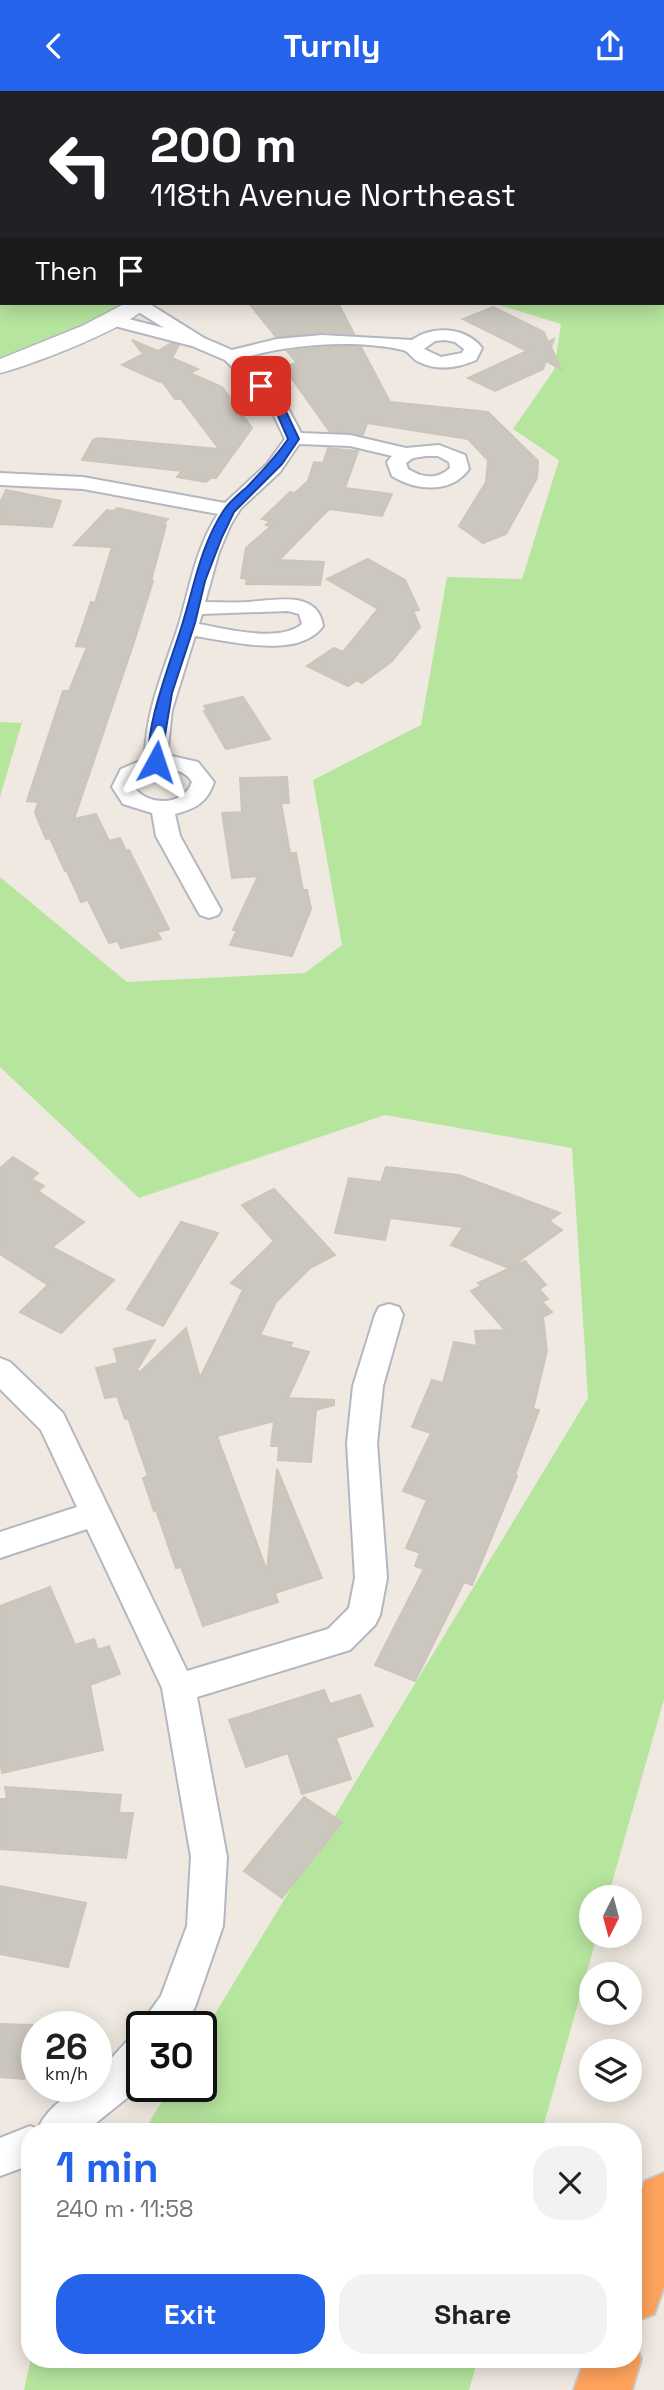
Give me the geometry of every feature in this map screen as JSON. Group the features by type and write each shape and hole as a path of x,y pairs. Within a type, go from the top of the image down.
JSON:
{"highway":[{"path":"642,2269 664,2200"},
{"path":"603,2390 609,2368"}],"street":[{"path":"0,366 75,339 136,305"},
{"path":"142,305 198,342"},
{"path":"113,320 198,342 231,356 276,401 294,439"},
{"path":"231,356 266,345 298,341 341,339 416,346"},
{"path":"294,439 356,440 406,454"},
{"path":"156,762 155,746 166,693 199,581 229,510 278,462 294,439"},
{"path":"0,479 83,483 229,510"},
{"path":"290,605 311,616 313,626 298,638 281,641 190,618 290,605"},
{"path":"156,762 187,766 195,770 203,782 198,795 191,801 162,808 138,804 125,794 123,787 129,774 156,762"},
{"path":"162,808 168,836 209,910"},
{"path":"179,1688 338,1640 364,1615 371,1578 362,1443 368,1386 389,1315"},
{"path":"0,1370 52,1422 179,1688 209,1857 205,1926 173,2011"},
{"path":"0,1545 94,1514"},
{"path":"66,2123 119,2081 126,2072"},
{"path":"0,2158 21,2149"}],"green space":[{"path":"0,305 137,305 121,316 0,366"},
{"path":"499,305 664,305 664,1699 611,1885 579,1885 579,1948 594,1948 590,1962 579,1962 579,2000 544,2123 149,2123 161,2102 217,2102 217,2011 588,1398 572,1148 385,1115 139,1198 0,1067 0,877 127,982 305,973 342,945 313,780 421,725 447,577 522,579 559,460 513,429 554,370 561,324"},
{"path":"23,719 0,797 0,722 21,723"},
{"path":"29,2368 475,2368 469,2390 24,2390"}],"building":[{"path":"251,305 339,305 354,334 322,332 276,337"},
{"path":"493,307 544,332 548,342 554,339 551,347 561,369 546,361 543,369 495,391 468,378 527,351 463,319"},
{"path":"132,340 158,351 171,343 179,345 172,358 198,369 190,373 222,387 252,428 216,478 206,482 177,477 182,471 82,460 93,440 98,438 219,449 181,399 175,399 161,380 160,382 122,365 143,354"},
{"path":"322,347 361,347 390,402 488,412 538,461 537,478 506,534 483,543 459,526 486,482 488,460 468,439 367,423 363,435 330,432 283,366 297,363 287,351"},
{"path":"328,448 358,451 345,488 392,494 382,516 329,509 279,560 324,562 320,585 246,584 247,579 241,578 246,548 271,526 266,525 270,521 262,519 290,492 295,493 308,481 314,462 323,463"},
{"path":"6,490 61,501 52,527 0,524 0,503"},
{"path":"117,508 168,519 163,524 166,525 153,581 134,642 74,819 96,814 109,841 120,838 126,851 129,850 169,929 157,932 161,939 121,948 118,941 109,943 88,900 81,902 50,838 46,839 35,813 38,802 27,801 63,691 69,691 87,647 76,646 91,602 95,603 112,547 74,545 107,510 114,511"},
{"path":"368,559 405,580 419,610 413,611 420,627 391,662 362,683 357,680 348,686 307,666 334,648 343,652 378,609 327,579"},
{"path":"243,697 270,739 226,749 204,711 207,710 204,706"},
{"path":"287,777 289,803 281,803 290,853 296,853 303,890 307,890 311,909 292,956 230,945 237,930 233,930 258,876 232,878 222,813 242,812 240,778"},
{"path":"13,1157 38,1173 31,1179 44,1186 38,1191 84,1222 52,1247 114,1280 61,1333 20,1312 48,1285 0,1254 0,1168"},
{"path":"386,1167 459,1175 560,1213 549,1221 562,1230 509,1268 451,1245 463,1227 390,1218 385,1240 335,1233 349,1178 381,1182"},
{"path":"274,1189 335,1255 310,1268 276,1302 260,1335 292,1343 290,1347 309,1352 288,1398 334,1400 334,1405 316,1410 311,1462 278,1460 279,1446 271,1446 274,1421 217,1436 267,1571 277,1469 322,1578 275,1593 278,1602 203,1626 181,1567 176,1568 156,1510 154,1511 143,1478 148,1476 128,1418 125,1419 117,1396 105,1398 96,1368 118,1363 114,1349 155,1340 137,1370 140,1372 186,1328 200,1378 243,1290 231,1283 274,1241 242,1205"},
{"path":"181,1222 218,1233 163,1326 127,1309"},
{"path":"525,1261 546,1285 539,1289 548,1299 542,1302 552,1312 543,1317 547,1351 533,1409 539,1410 515,1475 517,1476 472,1585 464,1582 415,1681 375,1665 424,1569 415,1566 420,1553 406,1548 427,1500 403,1491 431,1433 412,1427 432,1380 443,1383 454,1342 477,1346 475,1331 505,1330 471,1291 481,1286 478,1283"},
{"path":"50,1587 75,1645 94,1639 98,1650 109,1646 120,1674 90,1685 103,1750 2,1773 0,1606"},
{"path":"324,1690 330,1704 360,1695 373,1726 336,1738 351,1779 302,1794 288,1753 246,1767 229,1720"},
{"path":"5,1787 121,1795 119,1813 133,1813 126,1858 0,1849 0,1799 7,1799"},
{"path":"304,1797 342,1822 282,1898 244,1871"},
{"path":"0,1886 86,1903 68,1967 0,1954"},
{"path":"0,2024 21,2025 21,2079 0,2077"}],"route":[{"path":"156,762 155,746 166,693 189,623 199,581 216,537 229,510 278,462 294,439 276,401 261,386"}]}
